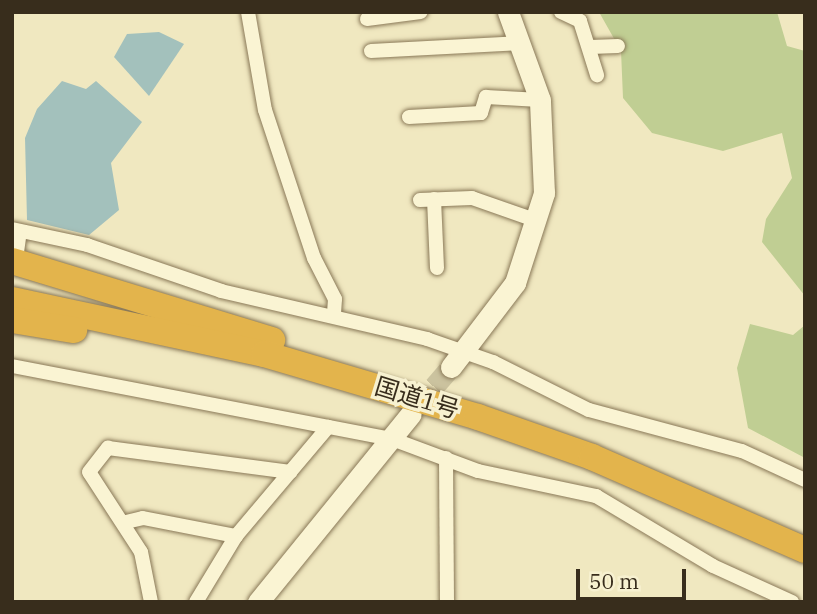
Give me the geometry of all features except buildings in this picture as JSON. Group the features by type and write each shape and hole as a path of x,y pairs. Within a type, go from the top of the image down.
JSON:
{"highway":[{"path":"15,257 404,380 478,417"},
{"name":"国道1号","path":"12,300 264,354 478,417 592,457 805,550"},
{"path":"12,320 250,361 264,354"}],"street":[{"path":"248,12 265,110 314,258 335,299 334,315"},
{"path":"367,19 421,12"},
{"path":"458,360 509,295 538,221 545,156 540,100 522,43 508,12"},
{"path":"561,12 584,17 597,75"},
{"path":"371,51 522,43"},
{"path":"590,47 618,46"},
{"path":"409,117 481,113 486,97 540,100"},
{"path":"437,268 428,200 472,198 538,221"},
{"path":"15,257 16,230 87,245 221,291 334,315 589,410 742,451 805,480"},
{"path":"12,366 392,439 446,458 596,496 713,566 792,602"},
{"path":"258,602 293,551 411,414"},
{"path":"196,602 236,536 328,427"},
{"path":"151,602 141,552 126,522 89,472 108,449 290,472"},
{"path":"446,458 447,602"},
{"path":"126,522 143,517 236,536"}],"green space":[{"path":"599,12 777,12 787,46 805,51 805,296 762,242 766,219 792,178 782,133 723,151 652,133 623,98 621,51"},
{"path":"750,324 793,335 805,325 805,458 748,428 737,368"}],"water":[{"path":"159,32 184,44 149,96 114,57 127,34"},
{"path":"62,81 86,89 96,81 142,122 111,163 119,210 89,235 27,220 25,138 37,109"}],"tunnel":[{"path":"414,410 451,367"}]}
